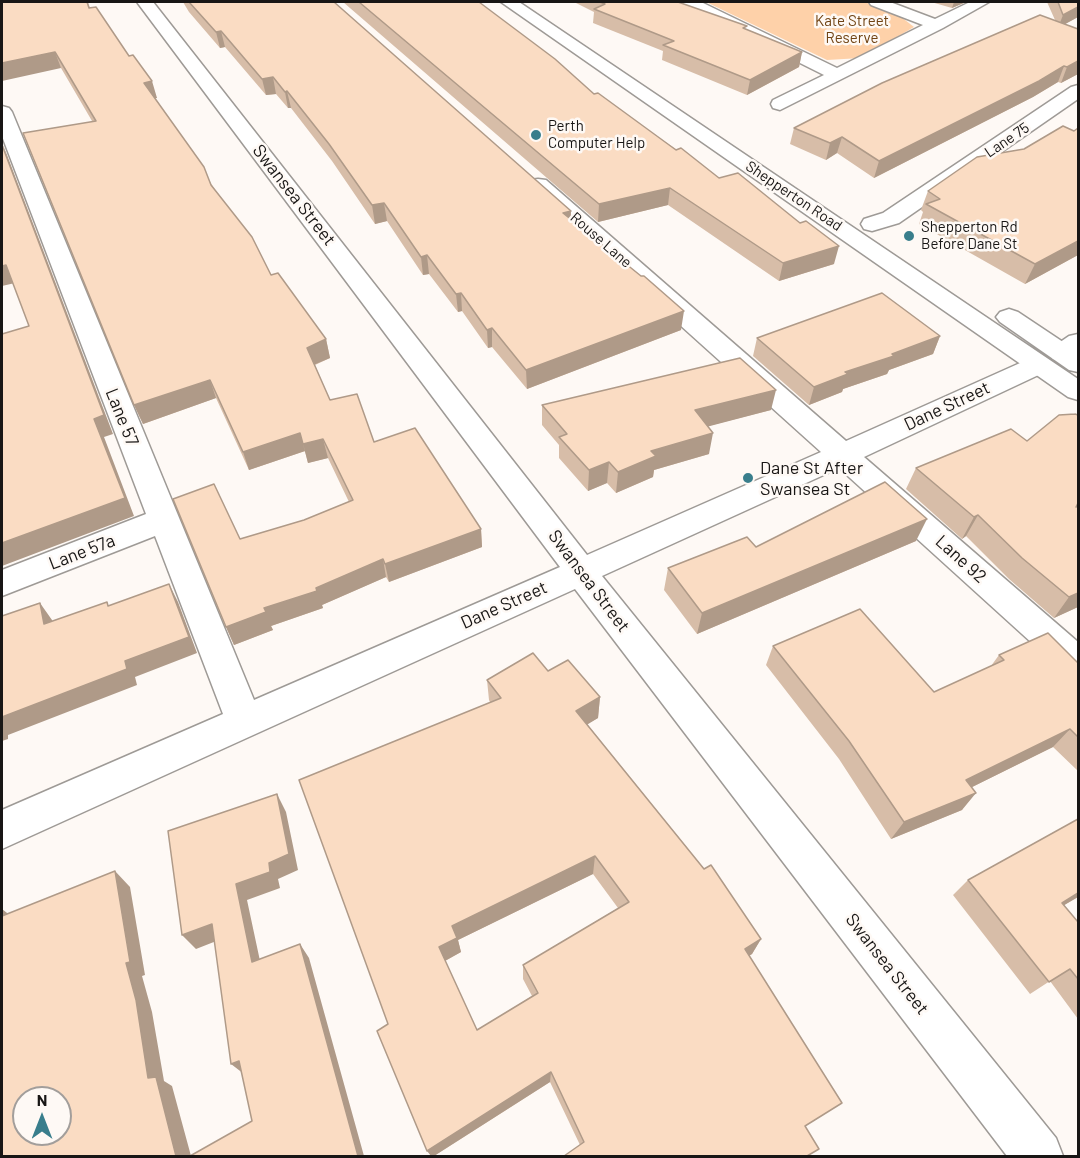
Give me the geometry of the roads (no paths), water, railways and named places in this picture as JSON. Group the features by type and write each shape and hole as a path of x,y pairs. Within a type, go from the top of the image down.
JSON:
{"main road":[{"name":"Swansea Street","path":"145,2 537,510 579,571 1038,1156"},
{"name":"Shepperton Road","path":"509,2 831,220 1064,356"},
{"name":"Shepperton Road","path":"532,2 836,201"},
{"path":"690,2 838,75"},
{"path":"877,2 937,25"},
{"path":"780,104 981,2"},
{"name":"Lane 75","path":"891,237 863,218 891,218 1078,91"},
{"name":"Lane 57","path":"2,112 244,721"},
{"name":"Rouse Lane","path":"526,174 844,454"},
{"name":"Shepperton Road","path":"995,308 1064,356 1078,391"},
{"name":"Dane Street","path":"2,830 1064,356"},
{"name":"Lane 92","path":"844,454 1078,663"},
{"name":"Lane 57a","path":"2,583 163,520"}],"place":[{"name":"Perth Computer Help","path":"536,135"},
{"name":"Shepperton Rd Before Dane St","path":"909,236"},
{"name":"Dane St After Swansea St","path":"748,478"}],"park label":[{"name":"Kate Street Reserve","path":"852,30"}]}
